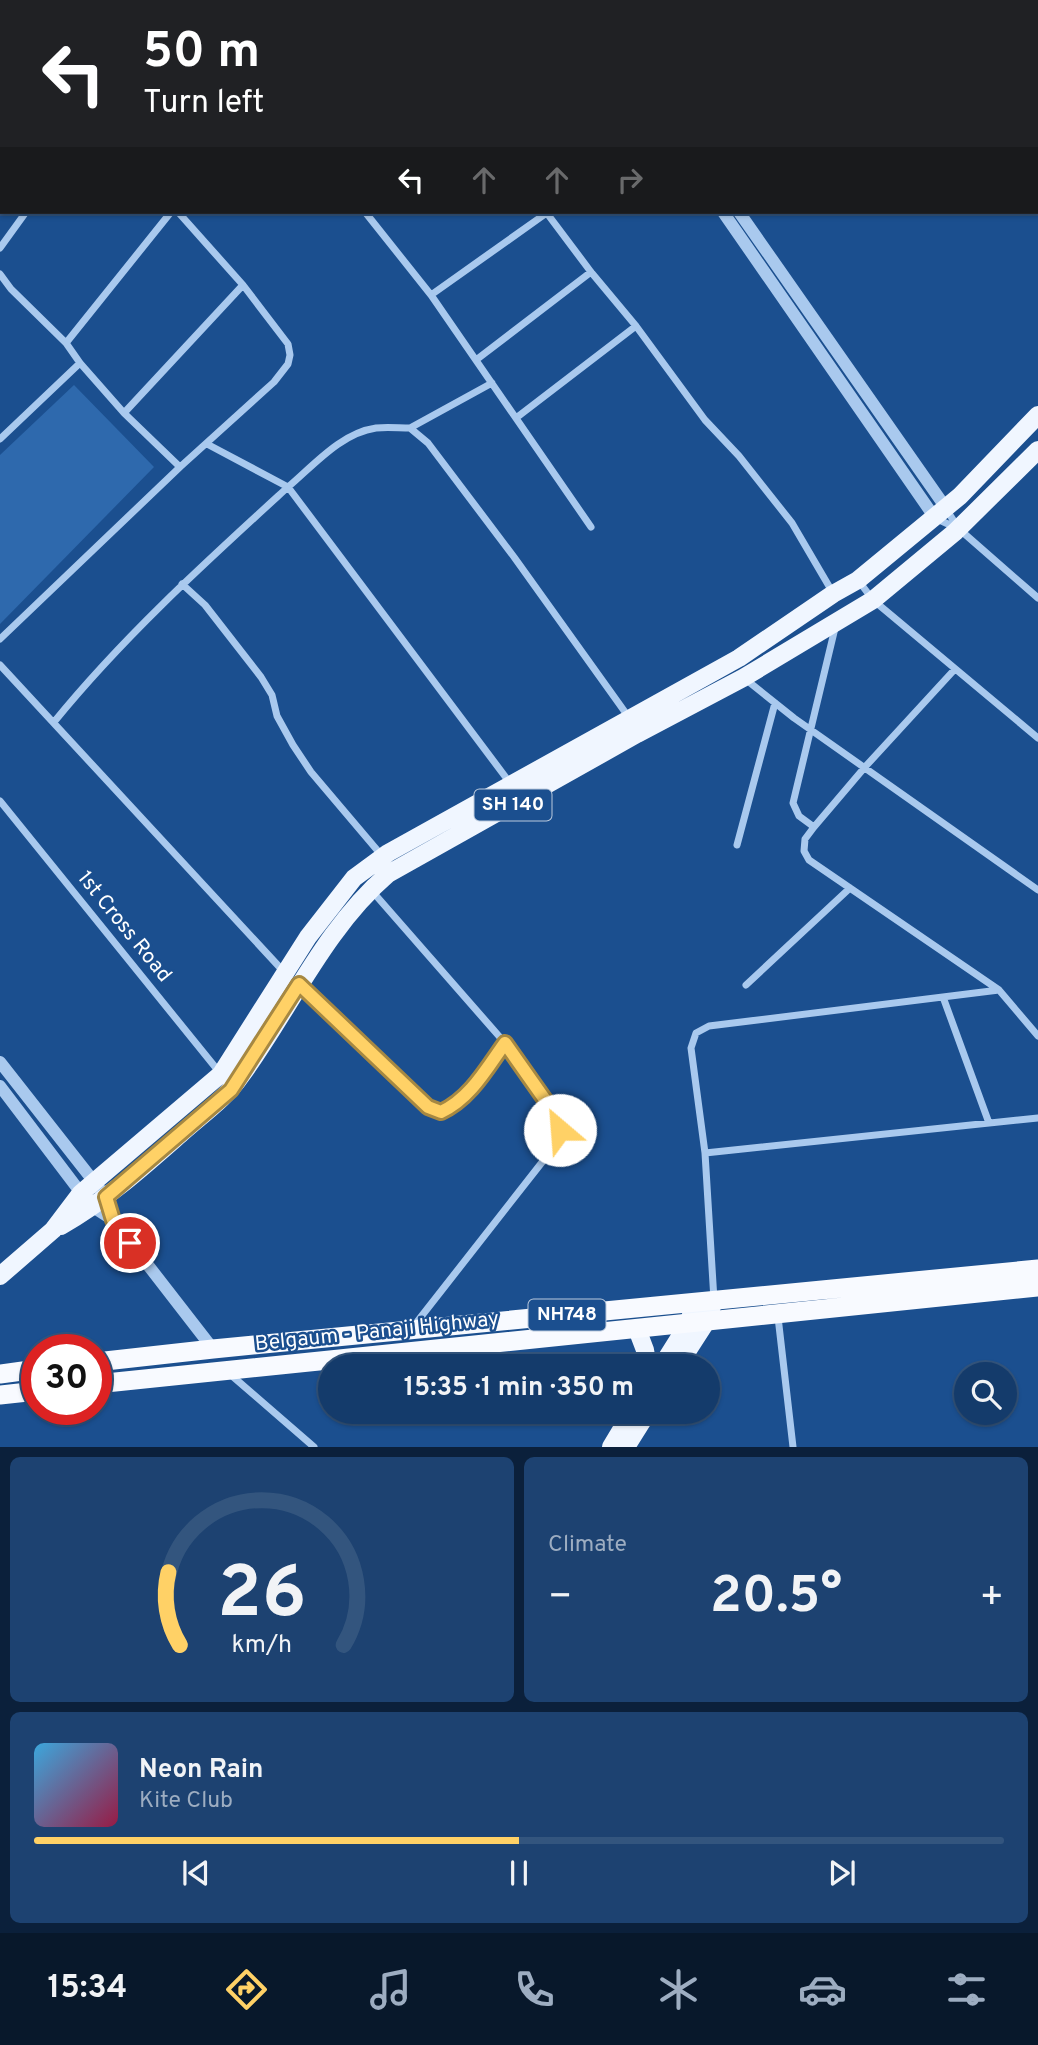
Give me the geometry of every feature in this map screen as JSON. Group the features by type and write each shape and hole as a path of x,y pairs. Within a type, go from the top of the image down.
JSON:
{"highway":[{"name":"Belgaum - Panaji Highway","path":"112,1382 697,1323 776,1305 1038,1269"},
{"name":"Belgaum - Panaji Highway","path":"112,1360 705,1302 776,1305 1038,1287"},
{"path":"0,1374 21,1371"},
{"path":"0,1395 21,1393"}],"main road":[{"name":"SH 140","path":"0,1276 53,1230 87,1188 221,1074 292,978 371,888 388,864 512,786 739,658 858,580 940,513 1038,415"},
{"name":"SH 140","path":"53,1230 100,1202 231,1090 292,978 308,937 347,886 362,871 388,864 743,678 873,600 959,529 1038,450"},
{"path":"683,1354 705,1302"},
{"path":"672,1354 697,1323"},
{"path":"637,1329 646,1354"},
{"path":"611,1447 625,1424"},
{"path":"626,1447 640,1424"}],"street":[{"path":"0,248 25,214"},
{"path":"66,343 169,214"},
{"path":"0,639 180,467 274,382 288,364 288,344 243,285 180,214"},
{"path":"367,214 431,295 591,527"},
{"path":"431,295 544,214"},
{"path":"548,214 705,419 739,456 792,523 833,594"},
{"path":"724,214 940,513 1038,598"},
{"path":"740,214 940,513 959,529"},
{"path":"476,359 591,272"},
{"path":"0,274 11,289 66,343 124,413 180,467"},
{"path":"124,413 243,285"},
{"path":"516,418 636,326"},
{"path":"0,439 80,363"},
{"path":"54,722 89,679 182,584 341,442 376,428 410,428 492,383"},
{"path":"410,428 428,443 630,719"},
{"path":"207,444 288,487 512,786"},
{"path":"858,580 873,600 1038,738"},
{"path":"182,584 205,605 261,677 272,695 277,716 311,772 388,864"},
{"path":"814,827 799,816 793,803 837,621"},
{"path":"0,665 292,978 428,1107 441,1112 455,1105 467,1094 505,1043"},
{"path":"955,669 865,766 814,827 805,839 804,851 809,860 999,990 1038,1037"},
{"path":"743,678 811,730 1038,890"},
{"path":"737,845 775,704"},
{"name":"1st Cross Road","path":"0,802 221,1074"},
{"path":"371,888 505,1043 555,1114 560,1130 543,1161 410,1330"},
{"path":"746,985 850,888"},
{"path":"705,1302 705,1153 691,1048 696,1033 709,1026 999,990"},
{"path":"943,997 989,1123"},
{"path":"0,1062 87,1188"},
{"path":"0,1086 100,1202 213,1349"},
{"path":"705,1153 1038,1118"},
{"path":"776,1305 793,1447"},
{"path":"225,1370 314,1447"}],"shaded area":[{"path":"74,385 154,467 0,624 0,455"}],"route":[{"path":"130,1243 113,1220 106,1197 231,1090 299,984 428,1107 441,1112 455,1105 467,1094 505,1043 555,1114 560,1130"}]}
